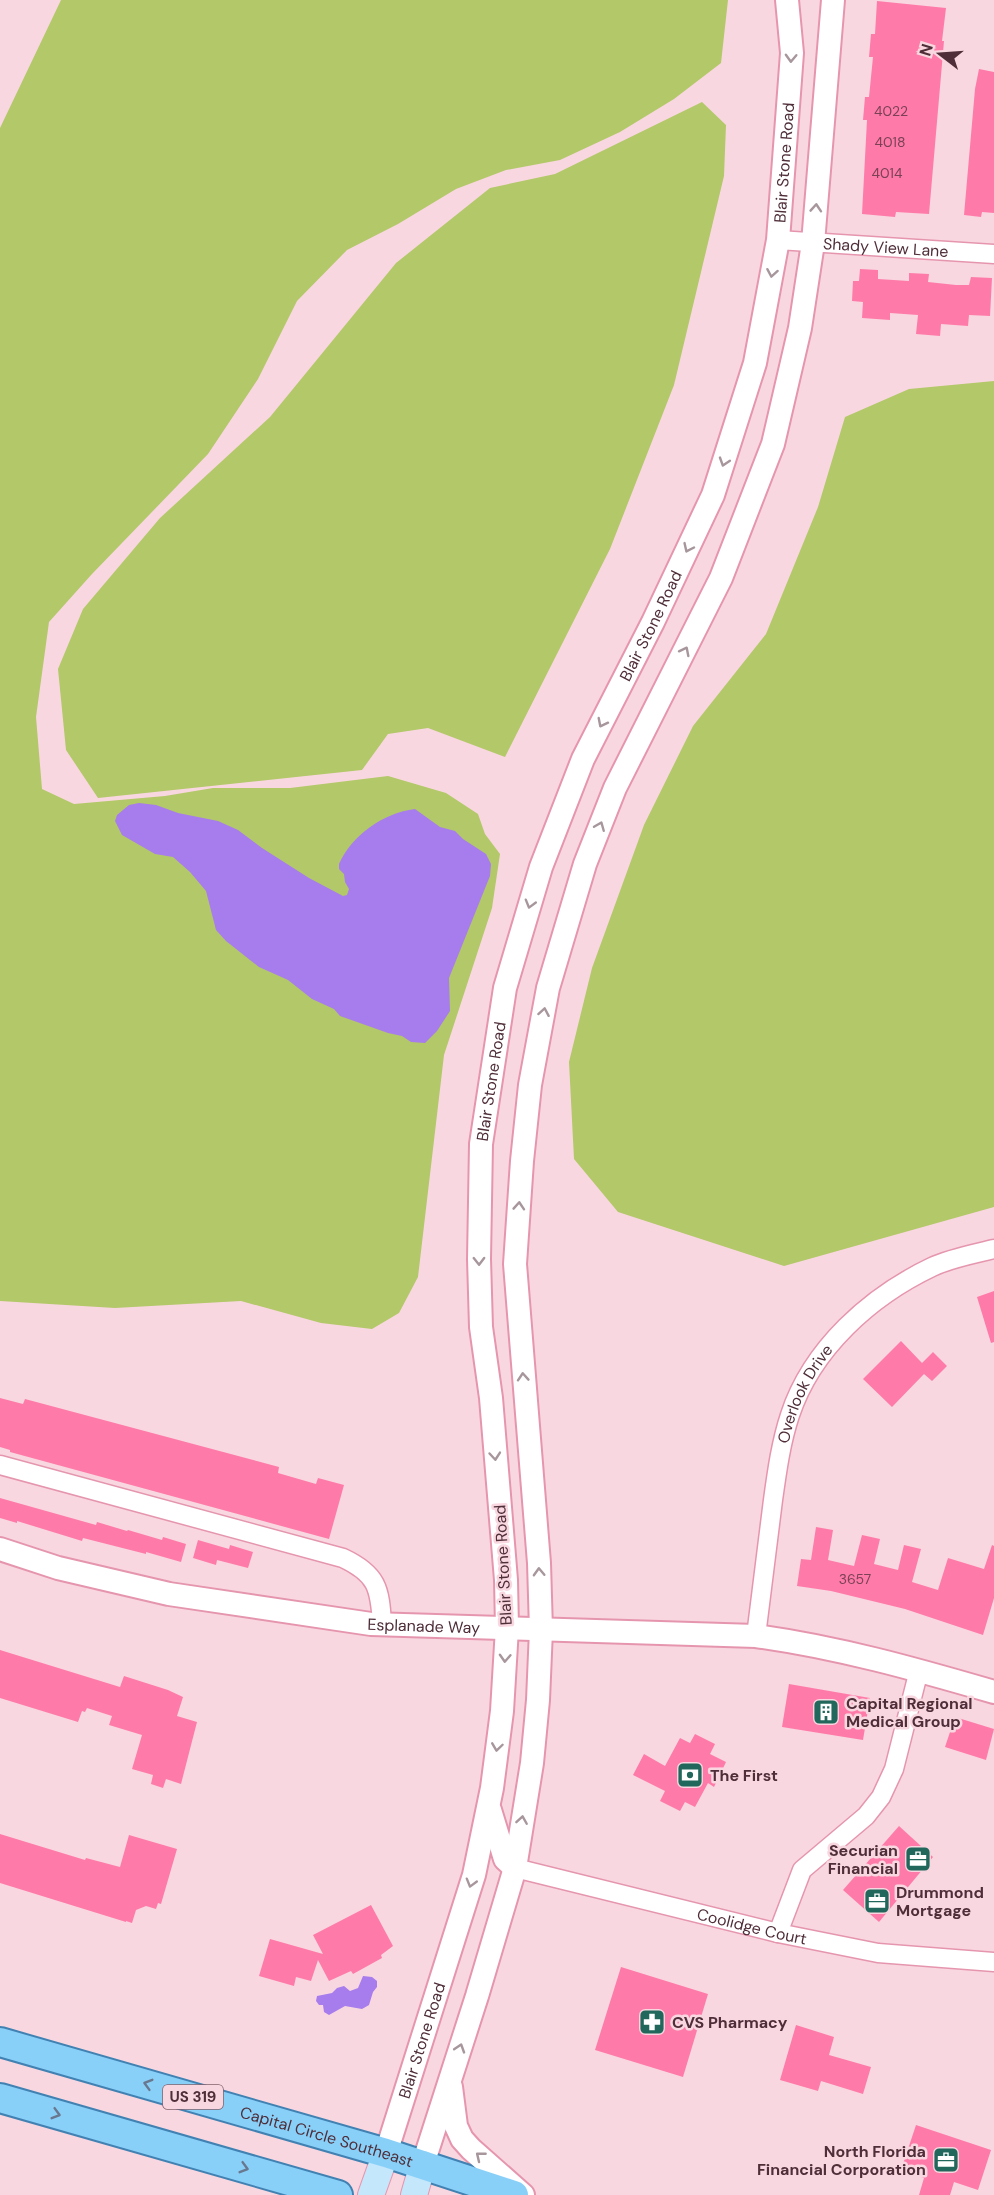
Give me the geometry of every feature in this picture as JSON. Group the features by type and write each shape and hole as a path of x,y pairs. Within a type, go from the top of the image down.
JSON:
{"main road":[{"name":"Capital Circle Southeast","path":"0,2042 386,2152 514,2195"},
{"path":"0,2098 338,2195"},
{"name":"Blair Stone Road","path":"371,2195 386,2152"},
{"name":"Blair Stone Road","path":"414,2195 423,2164"},
{"path":"274,2177 296,2195"}],"street":[{"name":"Blair Stone Road","path":"386,2152 467,1899 480,1849 502,1711 507,1628 506,1580 491,1398 481,1327 479,1259 481,1144 505,988 541,867 583,759 653,622 713,495 755,363 778,240 792,53 787,0"},
{"name":"Blair Stone Road","path":"423,2164 515,1868 532,1763 541,1630 539,1563 515,1264 530,1085 548,988 585,864 615,788 721,578 773,444 800,328 813,243 833,0"},
{"name":"Shady View Lane","path":"778,240 994,254"},
{"name":"Overlook Drive","path":"756,1636 781,1449 790,1414 800,1390 820,1358 837,1337 861,1312 892,1289 934,1266 994,1250"},
{"path":"0,1466 343,1558 358,1565 375,1583 380,1598 382,1624"},
{"name":"Esplanade Way","path":"0,1548 58,1568 169,1594 382,1624 756,1636 832,1648 920,1670 994,1692"},
{"path":"778,1933 802,1870 866,1816 881,1797 894,1769 920,1670"},
{"path":"488,1806 504,1859 515,1868"},
{"name":"Coolidge Court","path":"515,1868 778,1933 878,1953 994,1962"},
{"path":"450,2077 456,2126 462,2139 523,2195"}],"green space":[{"path":"61,0 728,0 721,63 674,99 620,132 560,160 506,170 456,189 398,224 347,250 297,301 258,379 208,454 49,622 36,717 42,789 74,804 165,796 213,788 290,788 388,776 446,793 478,814 485,834 500,854 492,908 444,1055 418,1277 399,1313 372,1329 321,1323 241,1301 115,1308 0,1301 0,128"},
{"path":"702,102 726,125 724,176 674,385 610,549 505,757 428,728 388,734 362,770 98,798 66,750 58,669 83,609 160,518 270,417 396,263 490,188 555,174"},
{"path":"994,381 994,1207 784,1266 618,1212 574,1159 569,1062 592,968 644,825 693,726 766,634 818,507 845,417 909,389"}],"shaded area":[{"path":"139,803 156,805 178,813 218,821 238,830 309,878 343,896 347,895 349,889 344,874 339,869 345,853 370,827 403,811 415,809 440,827 455,831 486,854 491,864 490,876 449,978 450,1011 437,1031 425,1043 411,1042 402,1036 340,1016 334,1009 312,999 288,980 259,967 226,941 216,930 206,891 190,872 173,857 155,854 122,835 115,821 117,815 129,805"},
{"path":"363,1976 372,1977 377,1981 377,1987 369,2005 362,2009 345,2006 329,2015 324,2012 323,2005 319,2005 316,2001 317,1996 332,1993 337,1988 344,1986 350,1991 358,1988"}],"building":[{"path":"877,1 946,8 929,214 896,212 895,217 862,214 867,120 863,120 865,97 869,97 873,57 869,57 871,34 875,34"},
{"path":"979,69 994,72 994,213 982,212 981,217 964,215 975,89"},
{"path":"860,269 878,270 878,279 909,281 909,273 929,274 928,282 956,285 969,285 971,277 992,278 990,316 969,315 968,326 941,324 940,336 916,334 918,315 890,313 890,320 862,318 863,302 852,301 853,281 859,281"},
{"path":"994,1291 994,1342 991,1343 977,1297"},
{"path":"901,1341 922,1363 933,1352 947,1366 932,1381 924,1374 892,1407 863,1379"},
{"path":"0,1398 23,1404 25,1399 279,1467 278,1473 316,1484 318,1478 344,1485 329,1539 10,1452 0,1447"},
{"path":"0,1498 96,1525 97,1522 162,1540 163,1537 186,1544 181,1562 83,1538 82,1541 0,1518"},
{"path":"816,1527 833,1530 828,1560 854,1566 862,1535 880,1539 874,1564 898,1570 904,1545 921,1549 912,1582 938,1590 948,1558 984,1569 992,1545 994,1546 994,1598 983,1635 905,1609 831,1591 797,1586 801,1559 811,1560"},
{"path":"198,1540 229,1549 230,1545 253,1552 248,1568 217,1560 216,1565 193,1558"},
{"path":"0,1650 120,1687 124,1676 183,1697 177,1716 197,1722 181,1784 166,1779 163,1788 151,1784 153,1775 132,1769 142,1735 109,1725 112,1716 87,1708 85,1712 82,1711 78,1722 0,1698"},
{"name":"Capital Regional Medical Group","path":"789,1684 870,1698 863,1740 782,1727"},
{"path":"955,1717 994,1729 986,1760 945,1747"},
{"name":"The First","path":"695,1734 715,1744 710,1754 726,1762 714,1787 708,1783 695,1807 685,1802 680,1811 660,1801 665,1791 633,1775 644,1754 665,1766 680,1738 690,1743"},
{"path":"899,1826 933,1857 879,1922 843,1890"},
{"path":"0,1834 85,1860 86,1858 120,1867 129,1835 177,1849 161,1904 158,1903 156,1909 146,1906 136,1910 132,1923 0,1883"},
{"path":"371,1905 393,1946 381,1955 382,1958 353,1974 351,1971 329,1981 318,1960 311,1981 296,1977 294,1986 259,1976 270,1939 323,1954 313,1935"},
{"name":"CVS Pharmacy","path":"621,1967 708,1994 683,2077 595,2050"},
{"path":"796,2025 834,2037 829,2055 871,2067 863,2094 821,2081 818,2091 780,2080"},
{"name":"North Florida Financial Corporation","path":"916,2125 991,2150 978,2190 954,2182 950,2195 919,2195 924,2178 901,2170"}],"place":[{"name":"Capital Regional Medical Group","path":"826,1712"},
{"name":"The First","path":"690,1775"},
{"name":"Securian Financial","path":"918,1859"},
{"name":"Drummond Mortgage","path":"877,1901"},
{"name":"CVS Pharmacy","path":"652,2022"},
{"name":"North Florida Financial Corporation","path":"946,2160"}]}
